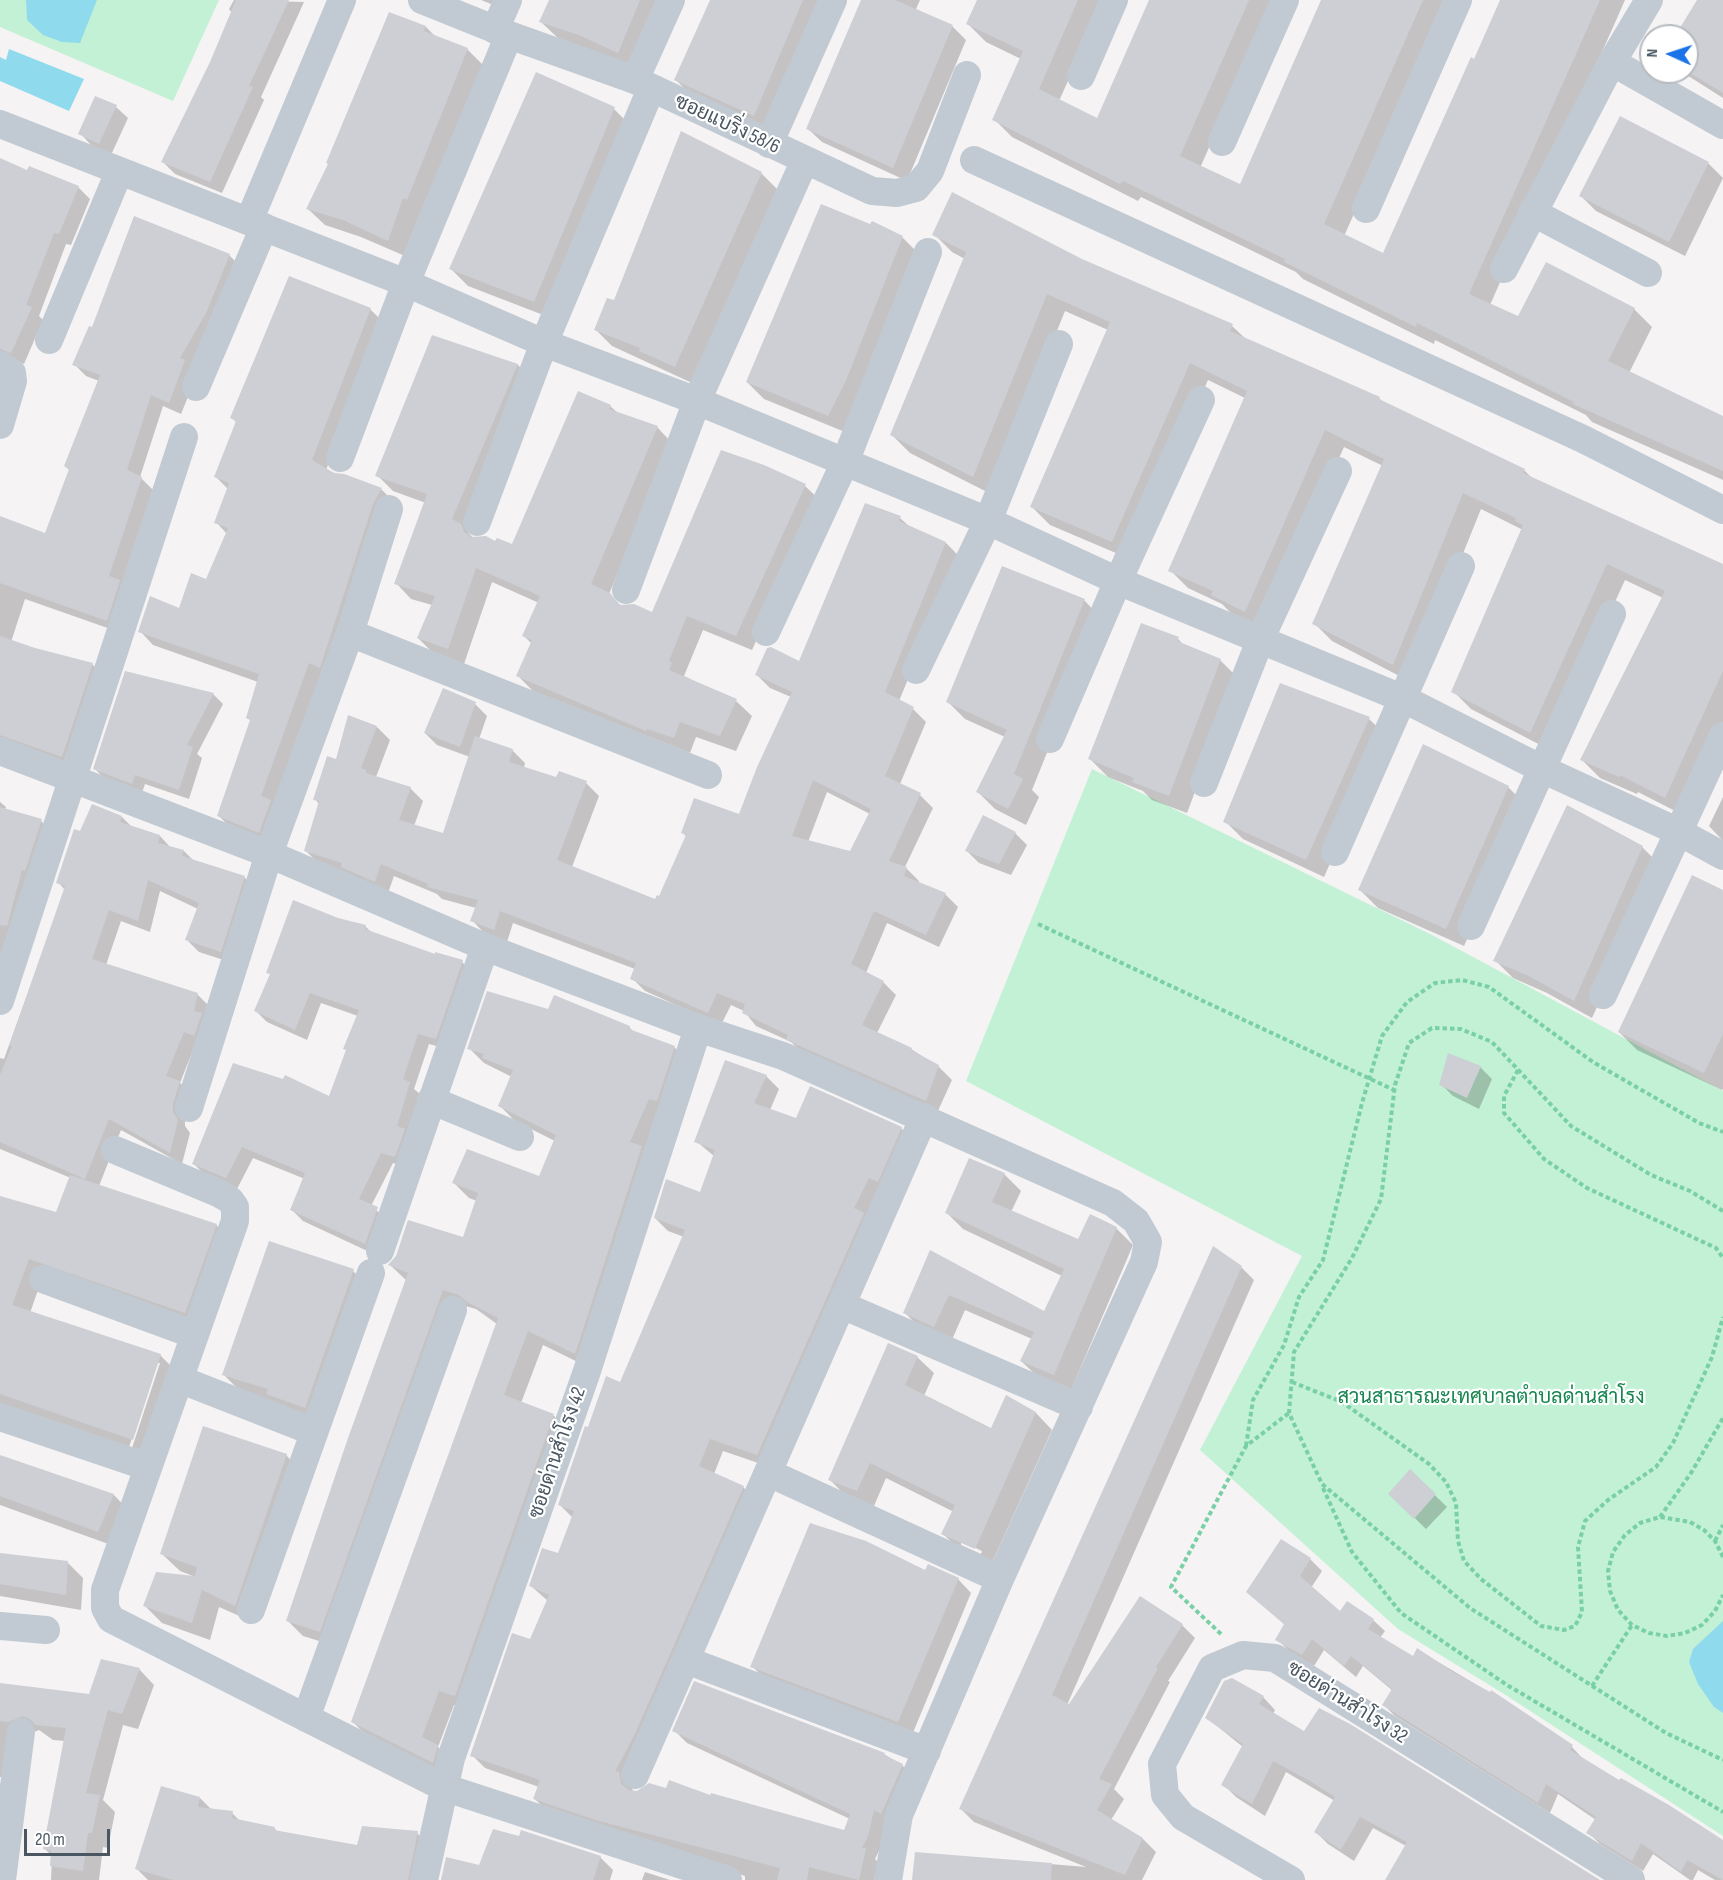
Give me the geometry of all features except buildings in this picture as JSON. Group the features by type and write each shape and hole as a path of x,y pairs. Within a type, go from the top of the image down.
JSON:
{"street":[{"path":"196,387 342,0"},
{"name":"ซอยแบริ่ง 58/6","path":"423,0 502,33 643,85 872,192 897,193 916,188 930,171 967,75"},
{"path":"340,458 502,33 508,0"},
{"path":"477,522 643,85 672,0"},
{"path":"769,144 833,0"},
{"path":"1081,76 1114,0"},
{"path":"1222,142 1285,0"},
{"path":"1366,209 1458,0"},
{"path":"1504,269 1612,62 1650,0"},
{"path":"1612,62 1723,125"},
{"path":"0,124 406,283 544,343 698,400 988,521 1118,581 1261,638 1404,699 1542,769 1679,832 1723,856"},
{"path":"974,160 1583,439 1723,510"},
{"path":"626,590 698,400 804,162"},
{"path":"49,340 119,172"},
{"path":"1532,212 1648,273"},
{"path":"766,632 844,462 928,252"},
{"path":"916,670 988,521 1059,344"},
{"path":"0,365 12,372 14,381 0,425"},
{"path":"1050,739 1118,581 1201,400"},
{"path":"0,1001 184,437"},
{"path":"1204,783 1261,638 1338,471"},
{"path":"189,1108 269,854 350,633 389,509"},
{"path":"1335,852 1461,566"},
{"path":"1471,926 1611,614"},
{"path":"350,633 708,775"},
{"path":"1603,995 1723,736"},
{"path":"0,752 269,854 485,947 698,1028 783,1056 1113,1203 1136,1221 1148,1242 1144,1262 1000,1579 899,1815 888,1880"},
{"path":"251,1611 485,947"},
{"name":"ซอยด่านสำโรง 42","path":"424,1880 443,1787 586,1374 698,1028"},
{"path":"430,1100 520,1137"},
{"path":"635,1775 844,1306 924,1117"},
{"path":"115,1150 230,1200 235,1207 235,1221 105,1590 105,1608 111,1618 443,1787 728,1880"},
{"path":"44,1279 195,1335"},
{"path":"844,1306 1080,1407"},
{"path":"306,1718 453,1310"},
{"path":"180,1379 314,1432"},
{"path":"0,1417 148,1467"},
{"path":"769,1473 1000,1579"},
{"path":"0,1626 46,1630"},
{"name":"ซอยด่านสำโรง 32","path":"1291,1880 1183,1817 1165,1795 1162,1764 1212,1668 1244,1655 1275,1658 1631,1880"},
{"path":"686,1660 927,1751"},
{"path":"10,1879 21,1731"}],"path":[{"path":"1038,924 1394,1090"},
{"path":"1244,1655 1171,1587 1246,1446 1253,1400 1284,1345 1299,1298 1323,1260 1369,1080 1383,1036 1407,1002 1435,983 1462,980 1489,987 1593,1062 1699,1122 1723,1132"},
{"path":"1723,1211 1690,1191 1651,1175 1571,1126 1492,1042 1461,1029 1432,1028 1409,1043 1394,1090 1381,1199 1352,1258 1294,1352 1289,1413 1352,1552 1401,1613 1507,1685 1723,1812"},
{"path":"1519,1069 1504,1096 1504,1113 1544,1159 1587,1188 1716,1248 1723,1258"},
{"path":"1292,1382 1342,1402 1429,1464 1446,1482 1456,1503 1458,1541 1464,1562 1480,1579 1541,1626 1564,1630 1575,1626 1582,1612 1578,1547 1585,1521 1608,1500 1656,1467 1673,1443 1712,1357 1723,1317"},
{"path":"1246,1446 1289,1413"},
{"path":"1660,1517 1691,1473 1723,1418"},
{"path":"1322,1484 1470,1608 1666,1733 1723,1760"},
{"path":"1723,1557 1715,1541 1690,1522 1660,1517 1640,1523 1625,1535 1613,1552 1608,1571 1610,1592 1618,1610 1632,1625 1648,1633 1667,1636 1685,1633 1702,1625 1715,1611 1723,1595"},
{"path":"1715,1541 1723,1525"},
{"path":"1592,1686 1632,1625"}],"green space":[{"path":"0,0 219,0 173,101 0,27"},
{"name":"สวนสาธารณะเทศบาลตำบลด่านสำโรง","path":"1092,769 1432,935 1723,1091 1723,1836 1504,1694 1398,1629 1200,1450 1302,1256 966,1081"}],"water":[{"path":"26,0 97,0 80,43 62,42 43,35 27,20"},
{"path":"9,49 84,79 69,111 0,81 0,57 6,60"},
{"path":"1723,1621 1723,1713 1714,1707 1698,1684 1689,1662 1693,1649"}]}
